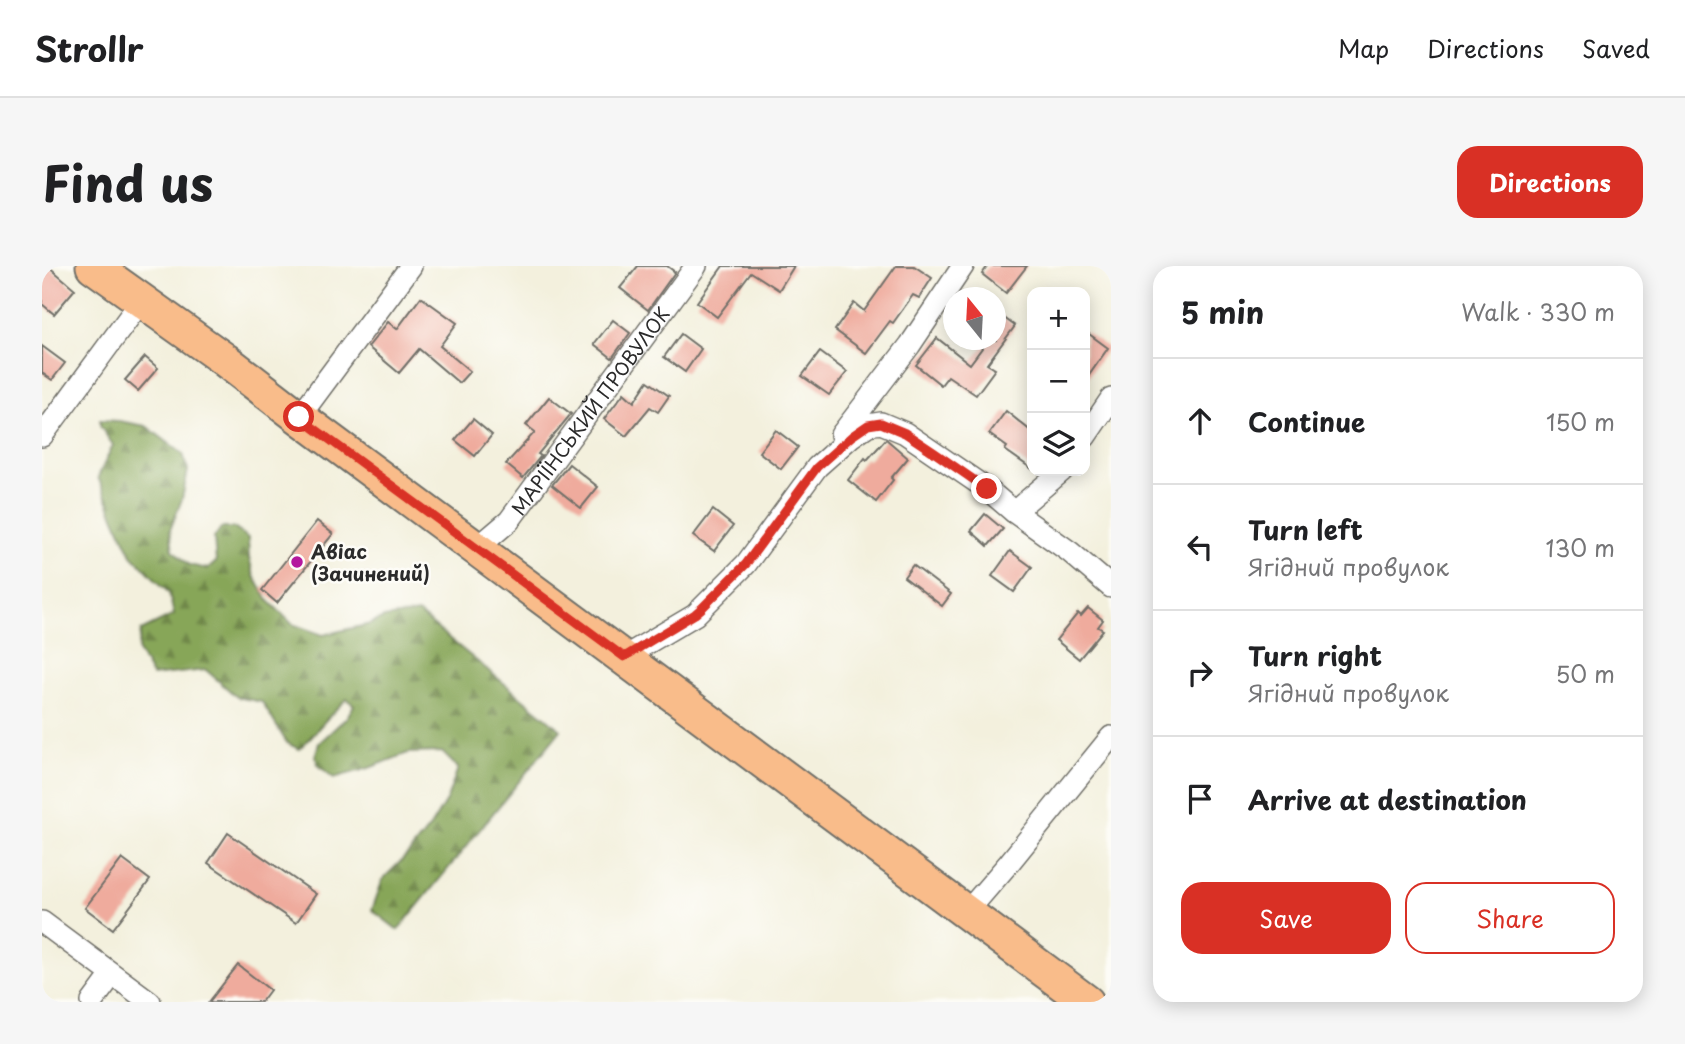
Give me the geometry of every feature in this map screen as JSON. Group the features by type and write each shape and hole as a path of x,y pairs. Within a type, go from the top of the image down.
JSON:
{"main road":[{"path":"93,266 225,360 1087,1002"}],"street":[{"path":"299,417 411,266"},
{"name":"МАРІЇНСЬКИЙ ПРОВУЛОК","path":"476,549 509,521 696,266"},
{"path":"624,657 695,614 746,564 910,345 963,266"},
{"path":"42,436 141,301"},
{"path":"1090,430 1111,399"},
{"path":"817,467 852,436 868,425 881,423 905,433 987,489 1111,587"},
{"path":"1014,512 1056,476"},
{"path":"966,913 1111,737"},
{"path":"42,922 150,1002"},
{"path":"92,1002 111,975"}],"green space":[{"path":"100,420 146,426 183,454 188,470 182,499 170,530 173,550 189,565 208,569 216,562 214,538 221,528 234,528 248,538 249,558 254,576 268,600 292,624 323,635 384,618 418,613 561,730 398,930 372,910 383,879 430,827 447,799 458,768 442,752 408,753 334,778 319,766 315,756 319,743 347,717 354,705 347,699 299,749 287,743 262,702 237,697 206,670 152,676 138,651 141,631 174,615 169,593 132,555 98,477 113,445 100,426"}],"building":[{"path":"42,266 48,266 75,289 54,314 42,304"},
{"path":"638,266 667,266 675,272 648,310 620,288"},
{"path":"723,266 794,266 779,290 751,272 717,317 697,302"},
{"path":"896,266 914,266 932,278 919,298 913,295 866,353 835,330 854,303 864,311"},
{"path":"988,266 1027,266 1006,293 1006,287 998,287 982,274"},
{"path":"421,297 457,323 440,346 470,371 459,383 419,349 399,373 368,347 388,322 397,329"},
{"path":"1006,319 1015,326 1006,338"},
{"path":"613,320 630,333 612,358 594,344"},
{"path":"681,334 701,349 685,372 664,357"},
{"path":"1090,335 1108,348 1090,374"},
{"path":"937,338 943,343 943,350 952,350 970,364 980,350 997,350 987,364 995,369 976,395 948,376 941,385 916,365"},
{"path":"42,346 65,363 52,380 42,373"},
{"path":"820,352 847,372 829,395 802,376"},
{"path":"145,357 158,368 138,391 125,380"},
{"path":"648,381 669,396 658,412 650,407 626,436 604,419 624,393 634,402"},
{"path":"549,397 571,414 538,454 541,456 523,478 506,464 535,432 526,425"},
{"path":"1006,411 1027,428 1027,465 1005,450 1007,447 989,434"},
{"path":"473,419 492,435 475,456 455,440"},
{"path":"776,430 798,447 781,469 759,452"},
{"path":"886,439 908,458 876,502 848,480 865,458 867,460"},
{"path":"569,464 598,487 581,508 552,485"},
{"path":"713,510 733,526 714,551 693,536"},
{"path":"985,514 1003,529 988,546 971,531"},
{"name":"Авіас (Зачинений)","path":"317,521 333,534 277,603 262,590"},
{"path":"1010,551 1032,567 1014,592 992,576"},
{"path":"913,565 951,594 942,606 904,577"},
{"path":"1088,608 1103,620 1098,627 1103,630 1079,659 1056,640 1078,613 1081,616"},
{"path":"228,833 316,894 296,923 208,863"},
{"path":"122,859 150,880 113,929 85,908"},
{"path":"238,965 270,990 261,1002 209,1002"}],"place":[{"name":"Авіас (Зачинений)","path":"297,562"}],"route":[{"path":"299,417 624,657 702,608 746,564 817,467 868,425 881,423 905,433 987,489"}]}
